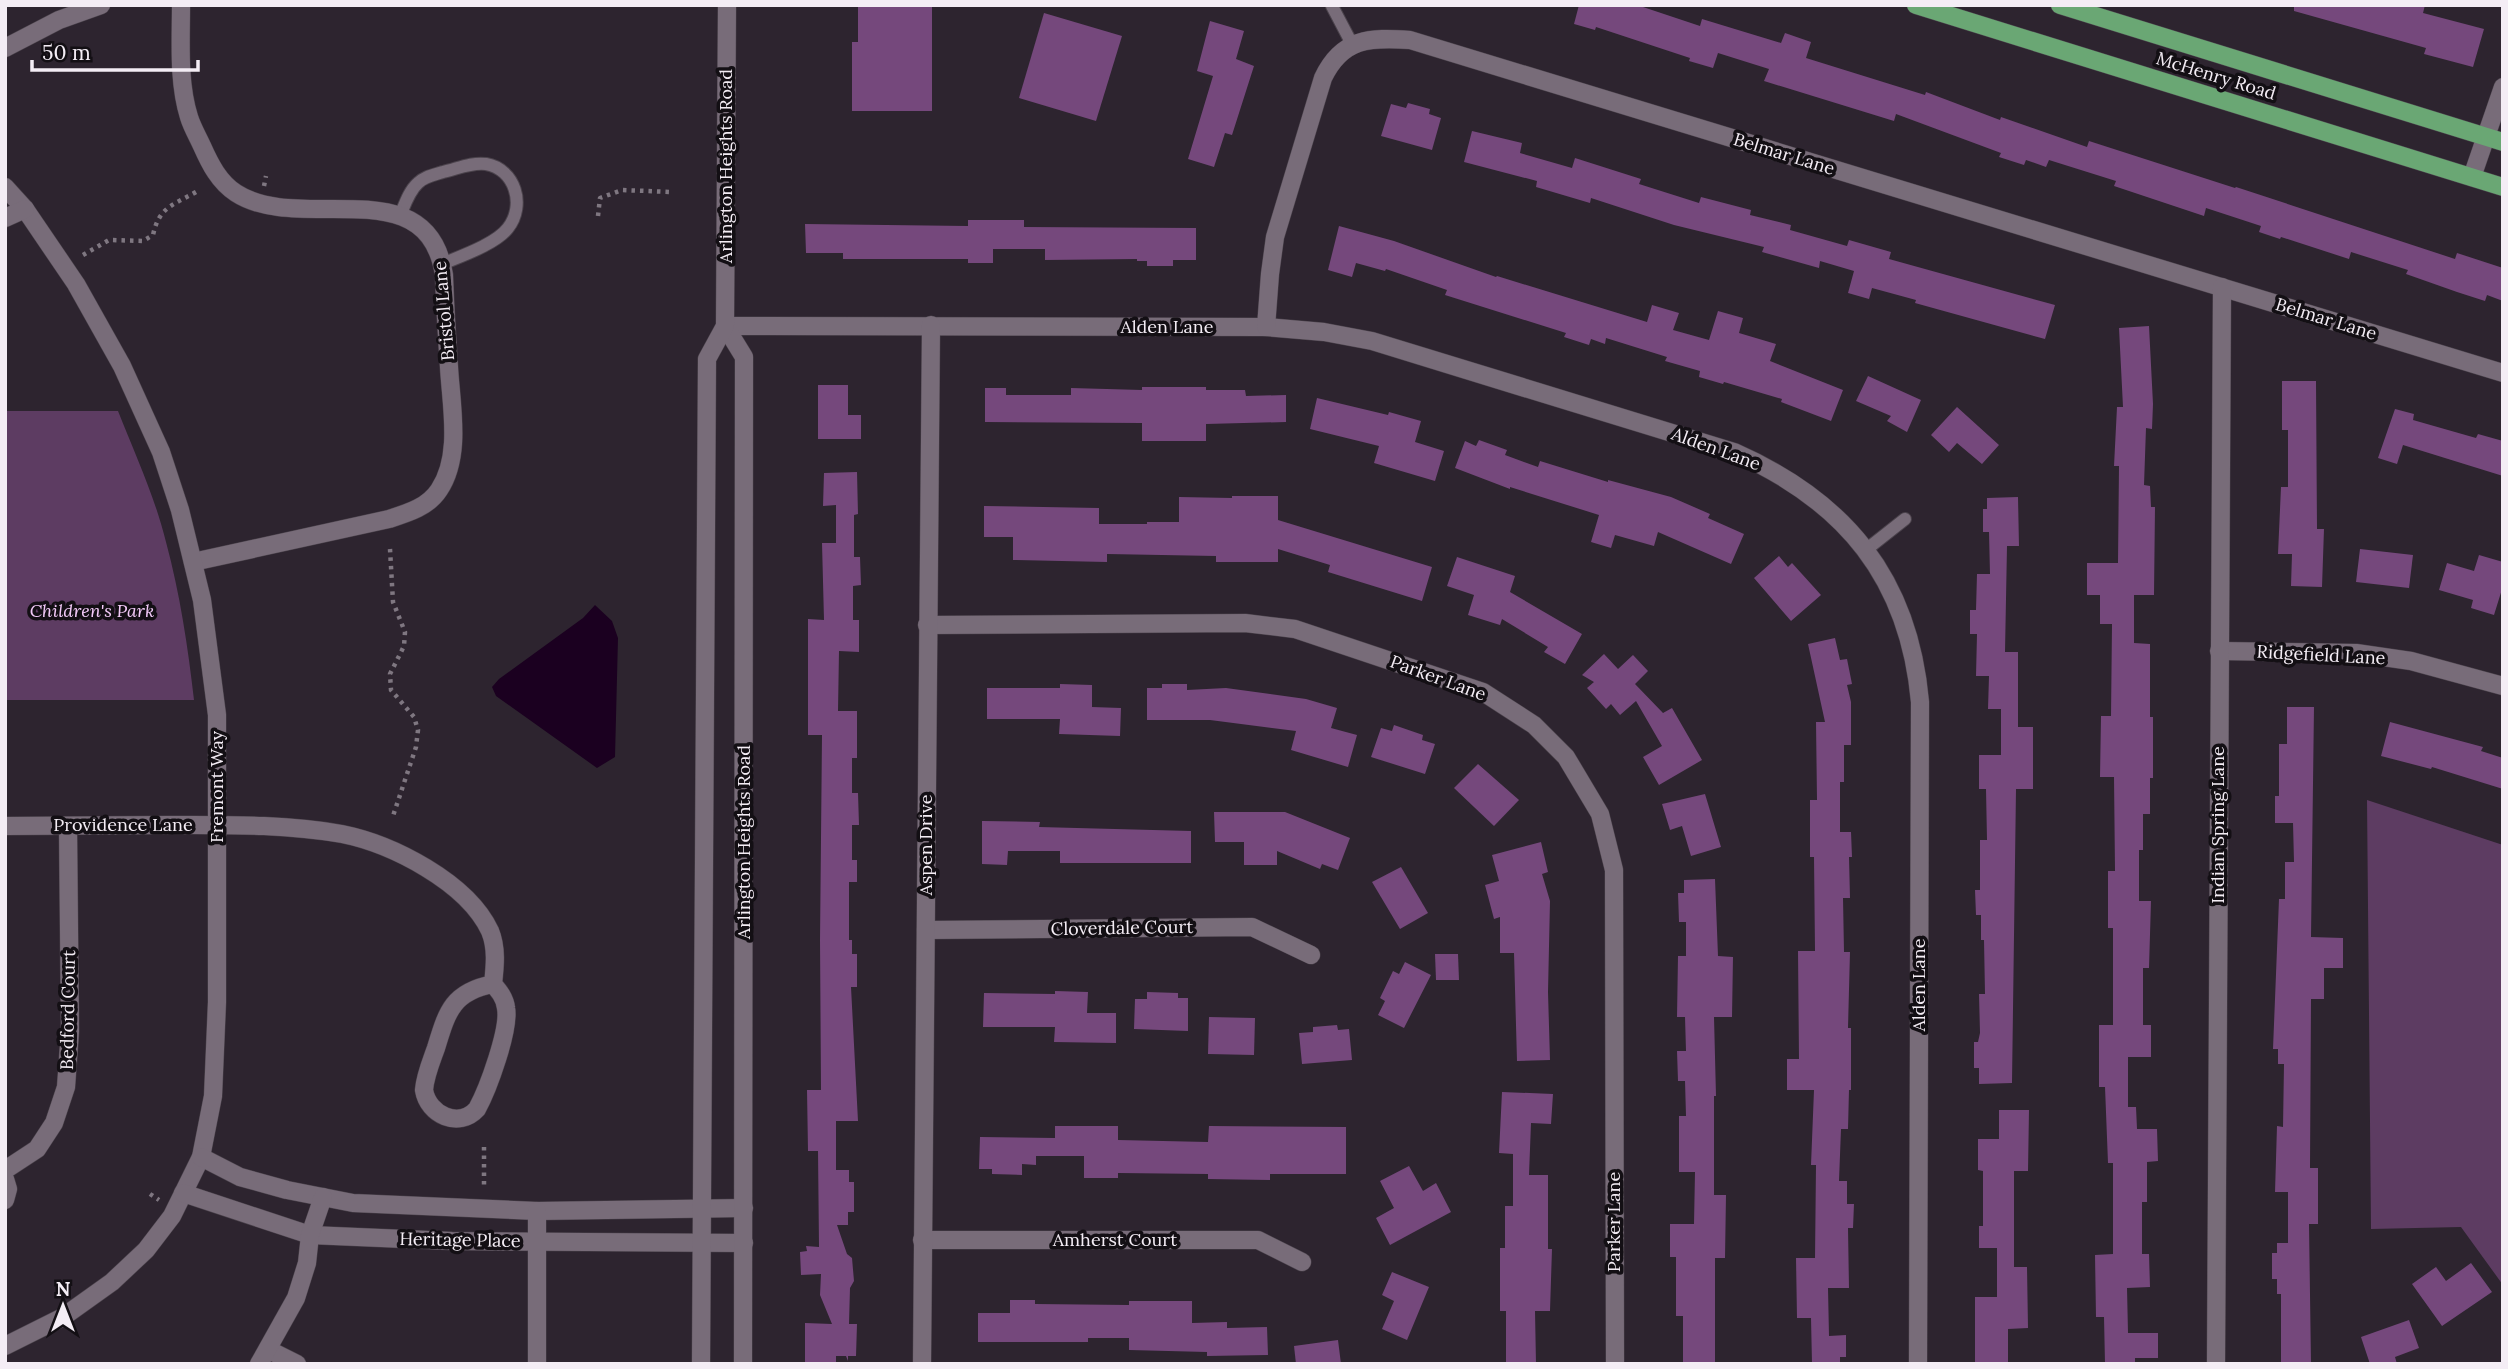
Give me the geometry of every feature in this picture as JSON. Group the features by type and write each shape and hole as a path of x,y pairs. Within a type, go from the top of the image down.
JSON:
{"main road":[{"name":"McHenry Road","path":"1916,5 2503,187"},
{"name":"McHenry Road","path":"2060,5 2494,140"}],"street":[{"path":"5,48 59,20 102,5"},
{"name":"Bristol Lane","path":"181,5 182,69 189,116 212,169 234,193 256,203 279,207 373,211 400,216 416,223 429,236 442,264 453,444 447,474 438,492 423,506 396,517 193,562"},
{"name":"Arlington Heights Road","path":"701,1364 707,359 725,326 727,5"},
{"name":"Belmar Lane","path":"1352,44 1387,38 1410,40 2503,373"},
{"path":"1266,327 1275,237 1323,78 1331,61 1352,44"},
{"path":"2472,177 2494,140 2503,87"},
{"name":"Fremont Way","path":"5,187 25,209 76,284 122,366 161,452 180,510 202,600 218,715 217,1003 213,1096 201,1157 172,1216 146,1250 112,1282 63,1317 5,1346"},
{"path":"5,218 25,209"},
{"name":"Indian Spring Lane","path":"2216,1364 2222,287"},
{"name":"Aspen Drive","path":"922,1364 931,325"},
{"name":"Arlington Heights Road","path":"725,326 744,357 743,1364"},
{"name":"Alden Lane","path":"725,326 1266,327 1324,332 1372,341 1734,452 1767,467 1805,490 1836,515 1867,549 1894,596 1912,651 1920,702 1918,1364"},
{"name":"Parker Lane","path":"927,625 1245,623 1295,629 1483,692 1534,725 1566,757 1600,814 1614,870 1615,1364"},
{"name":"Ridgefield Lane","path":"2219,651 2356,653 2411,661 2503,686"},
{"name":"Providence Lane","path":"5,825 240,824 344,835 391,850 428,869 457,891 492,937 496,959 493,984 505,1001 507,1018 477,1109 467,1117 444,1117 431,1107 424,1090 447,1014 460,996 481,986 493,984"},
{"name":"Bedford Court","path":"5,1170 37,1149 54,1123 66,1087 70,1031 68,826"},
{"name":"Cloverdale Court","path":"926,930 1252,927 1311,955"},
{"name":"Heritage Place","path":"201,1157 240,1177 287,1190 353,1203 537,1211 744,1208"},
{"path":"5,1179 8,1189 5,1200"},
{"name":"Heritage Place","path":"183,1193 310,1235 439,1241 744,1243"},
{"path":"297,1364 264,1357 296,1298 307,1263 310,1235 323,1197"},
{"path":"537,1211 537,1364"},
{"name":"Amherst Court","path":"922,1240 1258,1240 1302,1262"}],"lane":[{"path":"1332,6 1352,44"},
{"path":"400,216 411,191 424,178 471,164 484,164 502,171 510,179 515,189 517,209 507,229 468,253 442,264"},
{"path":"1867,549 1905,519"}],"path":[{"path":"598,216 600,198 622,190 672,192"},
{"path":"83,254 108,240 143,241 153,235 156,219 163,210 196,192"},
{"path":"390,549 393,602 405,632 404,646 390,674 391,690 414,717 418,730 416,747 393,816"},
{"path":"484,1147 484,1188"},
{"path":"150,1194 160,1200"}],"green space":[{"name":"Children's Park","path":"5,411 118,411 150,492 166,542 183,621 194,700 5,700"},
{"path":"2367,800 2503,845 2503,1285 2461,1227 2371,1229"}],"shaded area":[{"path":"595,605 612,621 618,638 615,757 597,768 496,696 492,687 499,679 583,618"}],"building":[{"path":"858,5 932,5 932,111 852,111 852,42 858,42"},
{"path":"1579,5 1637,5 1700,26 1702,19 1781,43 1785,33 1811,42 1806,58 1925,95 1926,92 2000,120 2001,117 2087,147 2089,141 2455,259 2457,253 2503,268 2503,301 2487,295 2485,301 2457,292 2406,274 2408,270 2351,252 2349,259 2281,237 2280,239 2259,232 2261,226 2206,208 2204,216 2114,186 2116,181 2049,160 2046,167 2026,160 2024,165 1999,157 2001,153 1896,114 1894,121 1764,81 1769,69 1718,53 1713,68 1689,61 1690,58 1596,27 1595,30 1574,24"},
{"path":"2294,5 2425,5 2423,13 2484,29 2473,67 2424,54 2426,48 2294,11"},
{"path":"1044,13 1122,36 1096,121 1019,98"},
{"path":"1210,21 1244,31 1236,59 1254,66 1232,135 1225,133 1214,167 1188,159 1213,76 1197,71"},
{"path":"1408,103 1430,109 1429,114 1441,118 1432,150 1381,136 1391,104 1406,108"},
{"path":"1472,131 1522,143 1520,153 1572,168 1575,158 1641,179 1639,184 1699,203 1701,197 1751,210 1750,215 1791,225 1790,230 1847,246 1849,240 1891,252 1889,259 2055,305 2045,339 1915,303 1916,300 1872,288 1869,299 1848,293 1854,271 1820,261 1819,268 1762,252 1764,247 1674,225 1591,198 1590,203 1536,187 1537,181 1464,162"},
{"path":"968,220 1024,220 1024,227 1196,228 1196,260 1173,260 1173,266 1147,266 1147,261 1137,259 1045,260 1045,249 993,249 993,263 968,263 968,259 843,259 843,253 806,253 805,224 968,226"},
{"path":"1339,226 1647,322 1652,305 1679,313 1673,330 1709,340 1718,311 1743,318 1739,333 1776,344 1770,361 1843,390 1831,421 1781,402 1782,399 1699,377 1700,371 1665,361 1667,357 1606,338 1605,344 1591,339 1589,345 1564,337 1566,333 1445,295 1447,290 1386,269 1385,271 1356,263 1352,277 1328,270"},
{"path":"2149,326 2153,404 2152,429 2146,428 2144,485 2150,486 2151,507 2155,507 2154,595 2134,595 2134,643 2150,644 2150,717 2153,717 2150,814 2143,814 2143,850 2139,850 2139,901 2151,901 2149,968 2143,968 2143,1025 2151,1025 2151,1057 2128,1057 2128,1107 2136,1107 2137,1129 2157,1129 2158,1161 2147,1162 2147,1202 2142,1202 2142,1254 2149,1254 2150,1287 2127,1288 2128,1333 2158,1333 2158,1358 2135,1358 2135,1364 2105,1364 2104,1317 2096,1317 2095,1255 2113,1254 2113,1163 2108,1163 2105,1087 2099,1087 2099,1025 2113,1025 2113,928 2108,928 2108,871 2115,871 2114,777 2100,777 2101,716 2111,716 2112,624 2100,624 2100,595 2087,595 2087,563 2118,563 2119,466 2114,466 2117,407 2123,407 2119,328"},
{"path":"1868,376 1921,400 1907,432 1887,421 1891,416 1856,401"},
{"path":"2282,381 2316,381 2317,529 2324,529 2322,587 2291,586 2292,554 2278,554 2281,487 2288,487 2288,430 2282,430"},
{"path":"818,385 848,385 848,415 861,415 861,439 818,439"},
{"path":"1142,387 1206,387 1206,390 1245,390 1246,396 1286,395 1286,422 1206,424 1206,441 1142,441 1142,423 985,422 985,388 1006,388 1006,395 1071,395 1071,388 1142,390"},
{"path":"1317,398 1421,421 1415,442 1444,451 1435,481 1374,463 1379,446 1310,429"},
{"path":"1957,407 1999,445 1982,464 1957,443 1949,452 1931,435"},
{"path":"2395,409 2414,414 2413,420 2476,438 2478,434 2503,441 2503,476 2403,445 2397,464 2378,458"},
{"path":"1479,440 1507,450 1505,455 1538,467 1540,461 1608,482 1671,497 1710,514 1708,518 1744,534 1731,564 1658,532 1654,546 1615,535 1611,548 1591,542 1599,515 1510,489 1455,468 1465,441 1476,446"},
{"path":"857,472 858,514 854,515 854,557 860,557 861,585 853,586 853,620 859,620 859,652 839,651 838,711 857,711 857,758 852,758 852,793 858,793 859,825 852,825 852,860 857,860 857,882 849,882 849,940 852,940 852,954 857,954 857,987 851,987 858,1121 836,1121 836,1170 849,1170 849,1182 854,1182 854,1212 848,1212 848,1225 837,1225 847,1254 852,1258 854,1281 850,1288 849,1324 857,1324 856,1356 848,1356 848,1361 846,1356 836,1356 836,1364 805,1364 805,1323 832,1324 820,1295 821,1274 801,1275 800,1252 807,1251 806,1246 819,1247 818,1151 808,1151 807,1090 821,1090 822,735 808,735 808,619 824,620 822,543 836,543 836,505 823,506 824,473"},
{"path":"1278,496 1278,520 1432,567 1422,601 1328,572 1330,565 1278,549 1278,562 1216,562 1216,556 1107,554 1107,562 1013,560 1013,537 984,537 984,506 1099,508 1099,524 1147,524 1179,522 1179,497"},
{"path":"2018,497 2019,546 2007,546 2005,652 2018,652 2018,727 2033,727 2033,789 2016,789 2012,1083 1979,1084 1979,1068 1974,1068 1974,1042 1978,1042 1980,1033 1979,994 1985,994 1984,940 1981,940 1981,915 1976,915 1975,890 1980,890 1980,840 1987,840 1986,789 1979,789 1979,755 2001,755 2001,709 1988,709 1989,676 1976,676 1977,634 1970,634 1970,610 1976,610 1977,574 1990,574 1989,532 1983,532 1983,509 1987,509 1987,498"},
{"path":"2360,549 2413,555 2409,588 2356,582"},
{"path":"2479,555 2503,562 2503,586 2494,615 2471,608 2473,600 2439,590 2447,563 2474,571"},
{"path":"1779,556 1788,567 1792,563 1821,595 1791,621 1754,578"},
{"path":"1457,557 1515,576 1510,592 1582,634 1565,664 1544,652 1548,647 1502,619 1500,625 1468,615 1474,595 1447,586"},
{"path":"1835,638 1840,660 1847,659 1852,684 1847,685 1851,702 1851,745 1844,745 1844,782 1840,782 1840,832 1851,832 1852,857 1849,857 1850,898 1843,898 1844,952 1850,952 1848,1028 1851,1028 1851,1090 1848,1129 1841,1129 1839,1181 1847,1181 1847,1204 1854,1204 1853,1228 1848,1228 1849,1288 1828,1288 1829,1336 1846,1335 1846,1357 1840,1357 1840,1364 1812,1364 1811,1318 1797,1318 1796,1258 1815,1258 1816,1165 1811,1165 1814,1090 1787,1090 1787,1059 1799,1059 1798,951 1815,951 1814,857 1810,857 1810,800 1817,800 1816,722 1825,722 1808,644"},
{"path":"1604,654 1618,669 1633,655 1648,671 1635,684 1663,713 1672,708 1702,760 1659,785 1643,757 1662,746 1636,701 1620,715 1611,704 1606,709 1587,688 1594,682 1582,675"},
{"path":"1060,684 1092,685 1092,707 1121,708 1120,736 1059,734 1060,719 987,719 987,688 1060,688"},
{"path":"1162,684 1187,684 1187,690 1226,688 1306,699 1337,708 1331,728 1357,735 1348,767 1291,750 1296,731 1210,720 1147,720 1147,688 1162,688"},
{"path":"2287,707 2314,707 2311,937 2343,938 2343,968 2324,968 2324,999 2311,999 2310,1168 2318,1168 2318,1224 2309,1224 2311,1364 2281,1364 2281,1294 2277,1294 2277,1279 2272,1279 2272,1253 2277,1253 2277,1243 2288,1243 2288,1192 2275,1192 2277,1126 2283,1127 2284,1064 2278,1064 2278,1049 2273,1049 2279,899 2285,899 2285,862 2294,862 2293,823 2275,823 2275,796 2279,796 2279,744 2287,744"},
{"path":"2390,722 2483,747 2481,751 2503,758 2503,789 2432,767 2431,769 2381,756"},
{"path":"1394,725 1423,735 1422,740 1435,744 1425,774 1371,757 1381,728 1392,731"},
{"path":"1478,764 1519,800 1494,826 1454,788"},
{"path":"1705,794 1721,847 1691,856 1682,826 1670,830 1662,804"},
{"path":"1214,812 1285,812 1350,838 1338,870 1322,864 1320,869 1277,851 1277,865 1244,865 1244,842 1215,842"},
{"path":"982,821 1040,822 1039,827 1191,831 1191,863 1060,863 1060,851 1008,851 1007,865 982,864"},
{"path":"1541,842 1548,872 1542,874 1550,901 1550,1060 1517,1061 1514,953 1500,953 1500,917 1494,919 1485,885 1499,881 1492,855"},
{"path":"1401,867 1428,913 1400,929 1372,882"},
{"path":"1715,879 1718,956 1733,957 1732,1017 1714,1017 1714,1195 1726,1195 1725,1258 1715,1258 1715,1364 1683,1364 1683,1316 1676,1316 1676,1257 1670,1257 1670,1224 1694,1224 1695,1172 1679,1172 1679,1116 1686,1116 1685,1081 1678,1081 1677,1051 1686,1051 1685,1017 1677,1017 1678,956 1686,956 1686,922 1679,922 1678,893 1684,893 1684,880"},
{"path":"1435,954 1458,954 1459,980 1436,980"},
{"path":"1405,962 1431,975 1404,1028 1378,1015 1385,1001 1380,998 1393,971 1399,974"},
{"path":"1055,991 1088,992 1087,1013 1116,1013 1116,1043 1054,1042 1055,1027 983,1027 984,993 1055,994"},
{"path":"1147,992 1178,993 1178,998 1188,998 1188,1031 1134,1029 1135,999 1147,999"},
{"path":"1209,1017 1255,1018 1254,1055 1208,1054"},
{"path":"1337,1025 1338,1030 1349,1029 1352,1060 1302,1064 1299,1033 1313,1032 1313,1027"},
{"path":"1502,1092 1553,1094 1551,1124 1531,1123 1529,1175 1548,1175 1548,1249 1552,1249 1550,1311 1535,1311 1536,1364 1506,1364 1506,1311 1500,1311 1500,1248 1505,1248 1505,1206 1513,1206 1513,1154 1499,1153"},
{"path":"1999,1110 2029,1110 2028,1171 2014,1171 2014,1267 2027,1267 2028,1328 2008,1329 2008,1364 1975,1364 1975,1297 1997,1297 1997,1248 1979,1248 1979,1226 1983,1226 1983,1171 1978,1170 1978,1139 1999,1139"},
{"path":"1055,1126 1118,1126 1118,1140 1208,1142 1209,1126 1346,1127 1346,1174 1270,1174 1270,1180 1208,1179 1208,1174 1118,1173 1118,1178 1084,1178 1084,1156 1036,1156 1036,1165 1022,1164 1022,1175 992,1174 992,1169 979,1169 980,1137 1055,1138"},
{"path":"1409,1166 1423,1191 1436,1183 1451,1212 1390,1245 1376,1218 1394,1208 1380,1181"},
{"path":"2471,1263 2492,1292 2442,1326 2412,1284 2436,1267 2446,1281"},
{"path":"1392,1272 1429,1287 1407,1340 1382,1329 1394,1301 1382,1295"},
{"path":"1010,1300 1035,1300 1035,1304 1129,1305 1129,1301 1192,1301 1192,1323 1227,1322 1227,1328 1267,1327 1268,1355 1207,1356 1207,1352 1129,1350 1129,1338 1088,1338 1088,1342 978,1342 978,1313 1010,1313"},
{"path":"2409,1320 2419,1348 2395,1357 2397,1364 2370,1364 2361,1337"},
{"path":"1338,1340 1341,1364 1296,1364 1294,1346"}]}
